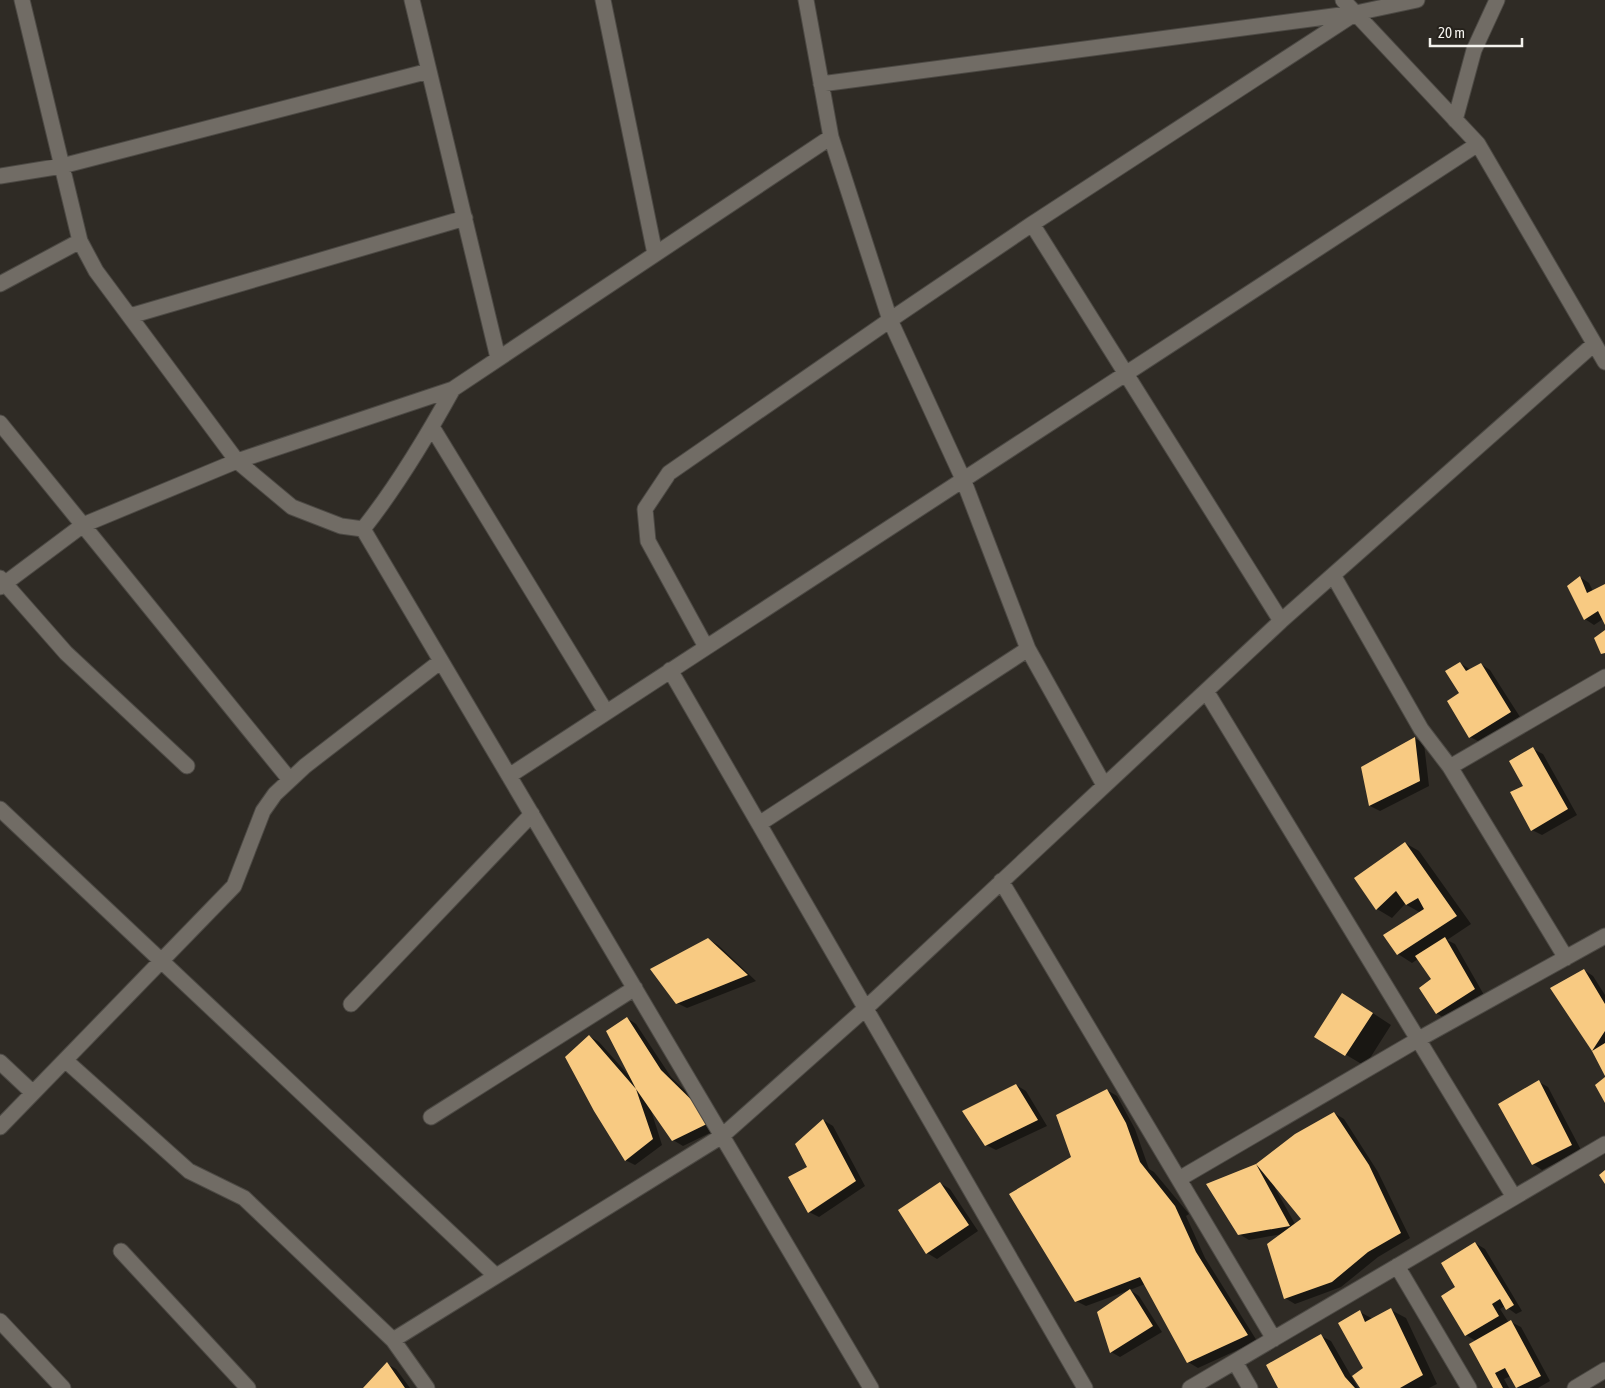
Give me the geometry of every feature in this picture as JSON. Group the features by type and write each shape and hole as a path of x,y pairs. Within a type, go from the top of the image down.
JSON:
{"street":[{"path":"22,0 80,241 96,272 237,461 292,507 341,526 363,529"},
{"path":"412,0 498,358"},
{"path":"603,0 655,254"},
{"path":"806,0 831,138 890,320 963,479 1028,649 1104,785"},
{"path":"1343,0 1478,144 1605,362"},
{"path":"821,84 1356,13 1417,0"},
{"path":"1455,120 1474,50 1497,0"},
{"path":"706,647 648,541 645,509 669,473 1032,224 1356,13"},
{"path":"0,176 62,166 429,71"},
{"path":"187,766 66,653 1,582 83,525 237,461 453,389 831,138"},
{"path":"508,776 1478,144"},
{"path":"130,316 465,218"},
{"path":"1032,224 1281,621"},
{"path":"0,284 80,241"},
{"path":"393,1340 722,1136 866,1008 1281,621 1594,344"},
{"path":"363,529 386,501 453,389"},
{"path":"0,423 290,780"},
{"path":"432,427 606,712"},
{"path":"363,529 871,1388"},
{"path":"1333,576 1421,728 1450,767 1566,958"},
{"path":"759,824 1028,649"},
{"path":"0,1127 234,886 263,811 275,794 305,766 441,661"},
{"path":"670,670 1085,1388"},
{"path":"1450,767 1605,678"},
{"path":"1206,691 1514,1198"},
{"path":"0,809 496,1276"},
{"path":"351,1004 532,814"},
{"path":"1001,881 1274,1338"},
{"path":"1179,1179 1419,1039 1605,936"},
{"path":"431,1116 635,988"},
{"path":"65,1060 189,1171 244,1198 393,1340 426,1388"},
{"path":"0,1062 33,1094"},
{"path":"1190,1388 1605,1144"},
{"path":"121,1251 248,1388"},
{"path":"1397,1266 1469,1388"},
{"path":"0,1321 63,1388"},
{"path":"1234,1362 1250,1388"},
{"path":"1575,1388 1605,1370"}],"building":[{"path":"1580,576 1587,593 1605,584 1605,625 1598,611 1584,620 1567,586"},
{"path":"1605,630 1605,653 1601,654 1594,638"},
{"path":"1460,662 1466,671 1481,663 1511,712 1469,738 1447,701 1459,693 1445,671"},
{"path":"1415,737 1420,781 1369,806 1361,767"},
{"path":"1533,747 1568,809 1531,831 1510,792 1523,786 1509,761"},
{"path":"1405,842 1457,916 1397,955 1383,935 1424,909 1418,898 1406,905 1396,891 1376,910 1354,878"},
{"path":"1445,937 1475,989 1436,1014 1419,988 1431,979 1415,956"},
{"path":"708,938 748,975 676,1004 650,969"},
{"path":"1584,969 1605,1004 1605,1031 1592,1051 1550,988"},
{"path":"1342,993 1373,1013 1345,1056 1314,1037"},
{"path":"627,1017 661,1070 713,1121 672,1141 636,1089 606,1031"},
{"path":"589,1035 636,1089 653,1139 625,1161 594,1111 565,1057"},
{"path":"1605,1043 1605,1076 1592,1051"},
{"path":"1605,1077 1605,1103 1595,1085"},
{"path":"1539,1080 1572,1145 1532,1165 1498,1104"},
{"path":"1016,1084 1038,1120 985,1146 962,1111"},
{"path":"1107,1089 1126,1123 1140,1162 1175,1206 1196,1252 1248,1335 1187,1363 1140,1277 1075,1302 1009,1194 1071,1157 1056,1115"},
{"path":"1334,1112 1369,1165 1401,1233 1368,1252 1332,1282 1284,1299 1267,1244 1301,1219 1256,1164 1295,1134"},
{"path":"823,1119 856,1181 808,1213 788,1177 807,1167 795,1144"},
{"path":"1256,1164 1290,1226 1238,1235 1206,1184"},
{"path":"1605,1170 1605,1184 1599,1175"},
{"path":"940,1182 969,1225 926,1254 898,1210"},
{"path":"1475,1242 1514,1305 1506,1310 1500,1299 1492,1304 1499,1316 1465,1336 1441,1296 1455,1287 1441,1263"},
{"path":"1130,1289 1153,1326 1110,1353 1097,1312"},
{"path":"1391,1308 1423,1375 1400,1388 1360,1388 1352,1376 1363,1368 1338,1323 1360,1310 1365,1322"},
{"path":"1511,1320 1541,1376 1516,1388 1505,1368 1495,1373 1503,1388 1493,1388 1469,1344"},
{"path":"1321,1334 1345,1377 1355,1388 1278,1388 1266,1365"},
{"path":"387,1362 405,1388 363,1388"}]}
